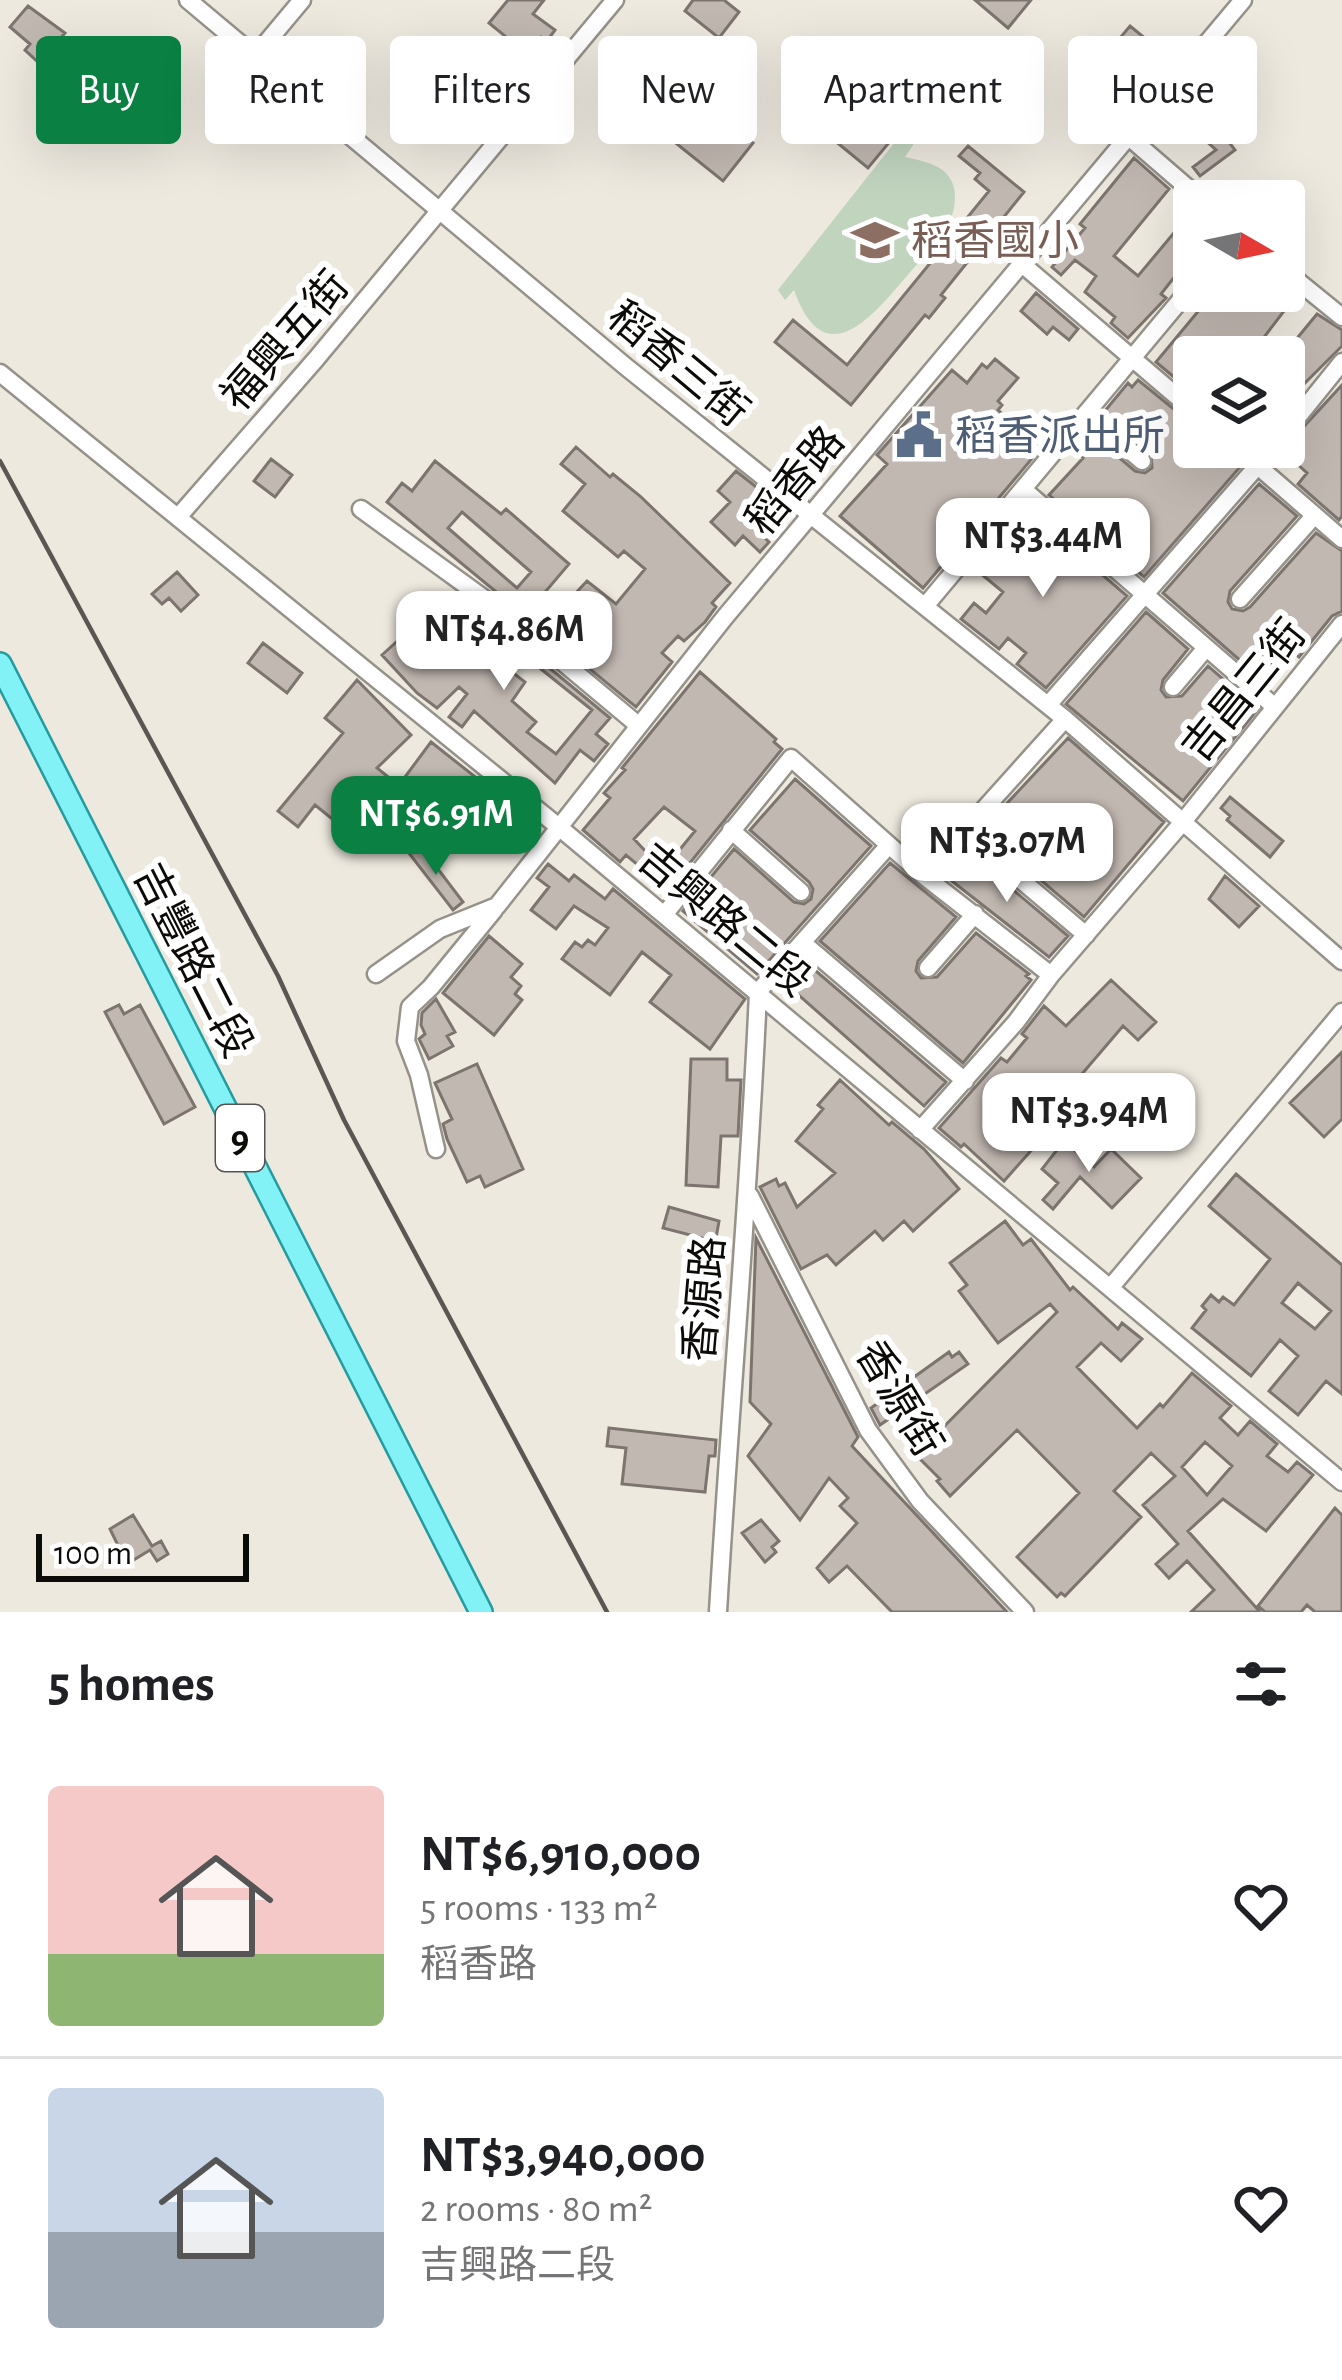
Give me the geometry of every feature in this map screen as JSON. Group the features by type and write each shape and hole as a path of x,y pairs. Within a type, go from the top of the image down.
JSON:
{"main road":[{"name":"吉豐路二段","path":"0,664 481,1612"}],"street":[{"name":"稻香三街","path":"188,0 232,36"},
{"path":"272,36 302,0"},
{"name":"福興五街","path":"179,516 615,0"},
{"name":"稻香路","path":"1213,36 1243,0"},
{"name":"稻香三街","path":"362,144 810,518 1065,719 1342,961"},
{"name":"稻香路","path":"376,974 440,929 497,906 638,725 1123,144"},
{"path":"1137,144 1179,180"},
{"path":"1022,264 1173,393"},
{"path":"1305,287 1342,317"},
{"path":"926,605 1173,308"},
{"path":"1305,408 1342,362"},
{"name":"吉興路二段","path":"0,373 560,828 1342,1482"},
{"path":"1086,413 1142,461"},
{"path":"1048,705 1256,468"},
{"path":"1260,468 1342,539"},
{"path":"1024,490 1275,706"},
{"path":"361,509 504,614 638,725"},
{"path":"1240,599 1314,516"},
{"name":"吉昌三街","path":"920,1130 1182,823 1342,624"},
{"path":"1173,687 1206,648"},
{"path":"925,876 1065,719"},
{"path":"664,915 791,758 925,876 1051,974"},
{"path":"730,830 801,892"},
{"path":"963,831 1086,934"},
{"path":"758,992 889,845"},
{"path":"436,1149 419,1075 406,1042 410,1006 497,906"},
{"path":"928,968 975,914"},
{"path":"803,943 965,1082"},
{"name":"香源路","path":"718,1612 733,1354 750,1195 758,992"},
{"path":"1110,1288 1342,1012"},
{"name":"香源街","path":"750,1195 868,1430 920,1501 1025,1612"}],"green space":[{"path":"893,144 914,144 905,157 938,167 952,182 953,211 943,234 863,322 833,334 819,330 806,316 794,290 785,300 778,290"}],"building":[{"path":"508,0 544,0 533,14 555,30 551,36 505,36 489,23"},
{"path":"693,0 724,0 739,12 716,36 685,11"},
{"path":"975,0 1031,0 1008,28"},
{"path":"28,6 65,33 36,36 36,60 25,50 30,44 10,27"},
{"path":"1130,26 1142,36 1122,36"},
{"path":"677,144 752,144 723,181"},
{"path":"839,144 888,144 868,168"},
{"path":"1209,144 1230,144 1235,150 1200,176 1193,167 1216,150"},
{"path":"968,146 1024,192 941,295 945,298 929,318 925,315 851,405 775,342 793,320 847,365 989,191 975,179 980,173 959,156"},
{"path":"1134,158 1169,189 1114,256 1138,276 1173,234 1173,279 1161,294 1166,298 1128,338 1111,323 1115,317 1085,292 1096,276 1075,260 1061,275 1052,267 1085,228 1080,224"},
{"path":"1036,293 1078,329 1069,340 1053,327 1047,334 1021,311"},
{"path":"1198,312 1283,312 1265,336 1178,336"},
{"path":"1317,314 1342,330 1342,346 1305,383 1305,336 1299,336"},
{"path":"1173,342 1173,376 1156,362"},
{"path":"995,359 1018,378 998,401 1002,405 998,410 1025,434 1030,428 1045,443 923,588 840,516 887,464 877,455 952,370 967,383 982,364 987,368"},
{"path":"1138,380 1173,408 1173,468 1239,468 1144,577 1049,495 1083,458 1073,449 1088,431 1135,471 1145,473 1152,468 1151,452 1104,412 1128,383 1132,387"},
{"path":"1342,385 1339,520 1298,484 1307,473 1302,468 1305,425"},
{"path":"576,447 640,496 730,583 712,603 716,607 705,622 684,641 678,636 662,653 672,662 636,707 387,502 402,483 412,491 435,461 501,514 506,509 569,564 540,598 557,613 587,581 616,604 645,569 624,551 618,557 563,511 585,484 561,464","holes":["462,512 531,572 517,588 448,528"]},
{"path":"271,459 292,475 275,497 254,481"},
{"path":"736,471 760,490 739,513 769,542 760,552 743,536 735,545 711,522 730,502 718,491"},
{"path":"1259,484 1297,516 1230,591 1232,609 1250,607 1316,533 1342,551 1342,611 1332,616 1299,657 1286,645 1259,677 1163,593"},
{"path":"1024,507 1127,596 1046,688 1017,664 1026,653 1008,638 999,649 961,619 974,603 986,613 1003,592 974,568 995,542 1018,560 1032,541 1010,524"},
{"path":"177,572 198,595 181,611 169,598 162,604 152,594"},
{"path":"1146,612 1188,649 1163,680 1161,690 1166,697 1182,696 1208,666 1258,709 1183,801 1066,704"},
{"path":"484,614 610,718 596,734 608,744 594,761 580,750 555,783 474,711 462,727 449,717 467,694 459,687 437,708 382,655 415,625 445,655 473,618 479,622","holes":["495,632 592,710 556,754 527,732 536,722 512,701 525,682 482,649"]},
{"path":"263,643 302,673 287,693 248,663"},
{"path":"700,672 782,749 668,890 626,855 620,862 583,830 610,798 604,793 625,770 622,768","holes":["664,807 695,831 663,870 634,839"]},
{"path":"357,680 411,735 377,768 397,784 364,824 358,819 347,831 315,805 298,827 278,811 343,733 325,718"},
{"path":"1068,738 1164,822 1084,917 982,830"},
{"path":"431,742 536,825 517,851 450,800 441,810 402,781"},
{"path":"795,779 871,846 757,974 683,911 734,849 794,902 804,904 811,899 809,882 750,830"},
{"path":"1230,797 1283,841 1270,857 1227,820 1230,816 1221,808"},
{"path":"419,845 463,902 453,910 408,852"},
{"path":"969,853 1068,936 1049,957 948,878"},
{"path":"890,863 956,917 918,961 916,971 921,978 937,977 976,933 1029,974 1031,980 963,1063 820,941"},
{"path":"548,864 569,881 574,875 605,899 613,889 745,999 710,1049 650,1002 671,975 642,952 610,995 562,959 575,942 582,947 588,940 595,945 608,928 574,906 556,929 531,910 549,887 537,878"},
{"path":"1225,876 1259,906 1239,927 1209,899"},
{"path":"489,936 522,964 511,977 521,986 515,994 522,1000 494,1035 443,993"},
{"path":"803,960 946,1082 924,1106 784,982"},
{"path":"1111,980 1156,1022 1138,1040 1123,1026 1076,1081 1071,1077 1033,1123 1046,1134 1004,1181 939,1128 1001,1058 1007,1062 1044,1006 1066,1026"},
{"path":"436,999 455,1032 447,1036 453,1046 429,1059 419,1039 425,1034 422,1013"},
{"path":"119,1005 124,1014 140,1005 195,1107 164,1124 105,1012"},
{"path":"1342,1052 1342,1119 1324,1137 1290,1103"},
{"path":"691,1059 727,1059 727,1080 741,1080 738,1136 721,1136 718,1187 686,1185"},
{"path":"477,1064 523,1169 485,1187 480,1176 467,1182 447,1139 443,1124 452,1119 435,1083"},
{"path":"840,1080 889,1125 892,1122 924,1149 959,1189 913,1231 904,1221 883,1240 875,1231 836,1265 827,1255 801,1269 760,1187 776,1179 779,1186 785,1183 797,1207 835,1173 796,1141"},
{"path":"1064,1141 1094,1167 1111,1149 1141,1178 1112,1208 1080,1177 1053,1209 1043,1200 1058,1183 1042,1169"},
{"path":"1236,1174 1342,1265 1342,1394 1326,1381 1298,1415 1269,1391 1298,1356 1280,1340 1251,1376 1192,1328 1211,1295 1234,1305 1270,1259 1209,1206","holes":["1298,1283 1331,1311 1315,1329 1282,1303"]},
{"path":"669,1207 719,1221 715,1244 724,1246 721,1260 699,1256 702,1238 663,1228"},
{"path":"1005,1221 1023,1245 1031,1239 1070,1290 1073,1287 1118,1329 1122,1323 1142,1339 1121,1361 1101,1343 1077,1367 1137,1428 1192,1373 1231,1406 1220,1418 1238,1435 1250,1421 1277,1444 1267,1456 1288,1472 1297,1462 1313,1475 1266,1531 1223,1499 1188,1531 1260,1612 1191,1612 1214,1590 1187,1561 1169,1578 1156,1564 1178,1544 1143,1505 1175,1476 1151,1453 1114,1491 1141,1517 1065,1596 1057,1597 1017,1557 1079,1493 1017,1430 950,1496 916,1455 1057,1312 1050,1304 998,1343 959,1291 967,1285 950,1263","holes":["1205,1442 1232,1466 1207,1495 1182,1467"]},
{"path":"756,1238 858,1437 852,1446 1007,1612 892,1612 847,1566 829,1582 817,1568 857,1523 840,1506 848,1498 829,1478 800,1520 748,1456 771,1424 750,1402"},
{"path":"949,1352 952,1357 959,1352 968,1364 880,1425 871,1408"},
{"path":"609,1428 716,1440 705,1492 622,1484 626,1448 607,1446"},
{"path":"1335,1508 1342,1515 1342,1612 1315,1612 1307,1605 1301,1612 1265,1612 1258,1606"},
{"path":"133,1515 152,1546 161,1541 168,1554 157,1561 150,1550 127,1564 110,1529"},
{"path":"761,1520 779,1541 772,1547 776,1552 765,1562 742,1533"}],"railway":[{"path":"0,461 278,976 344,1120 607,1612"}],"place":[{"name":"稻香國小","path":"875,240"},
{"name":"稻香派出所","path":"919,435"}]}
